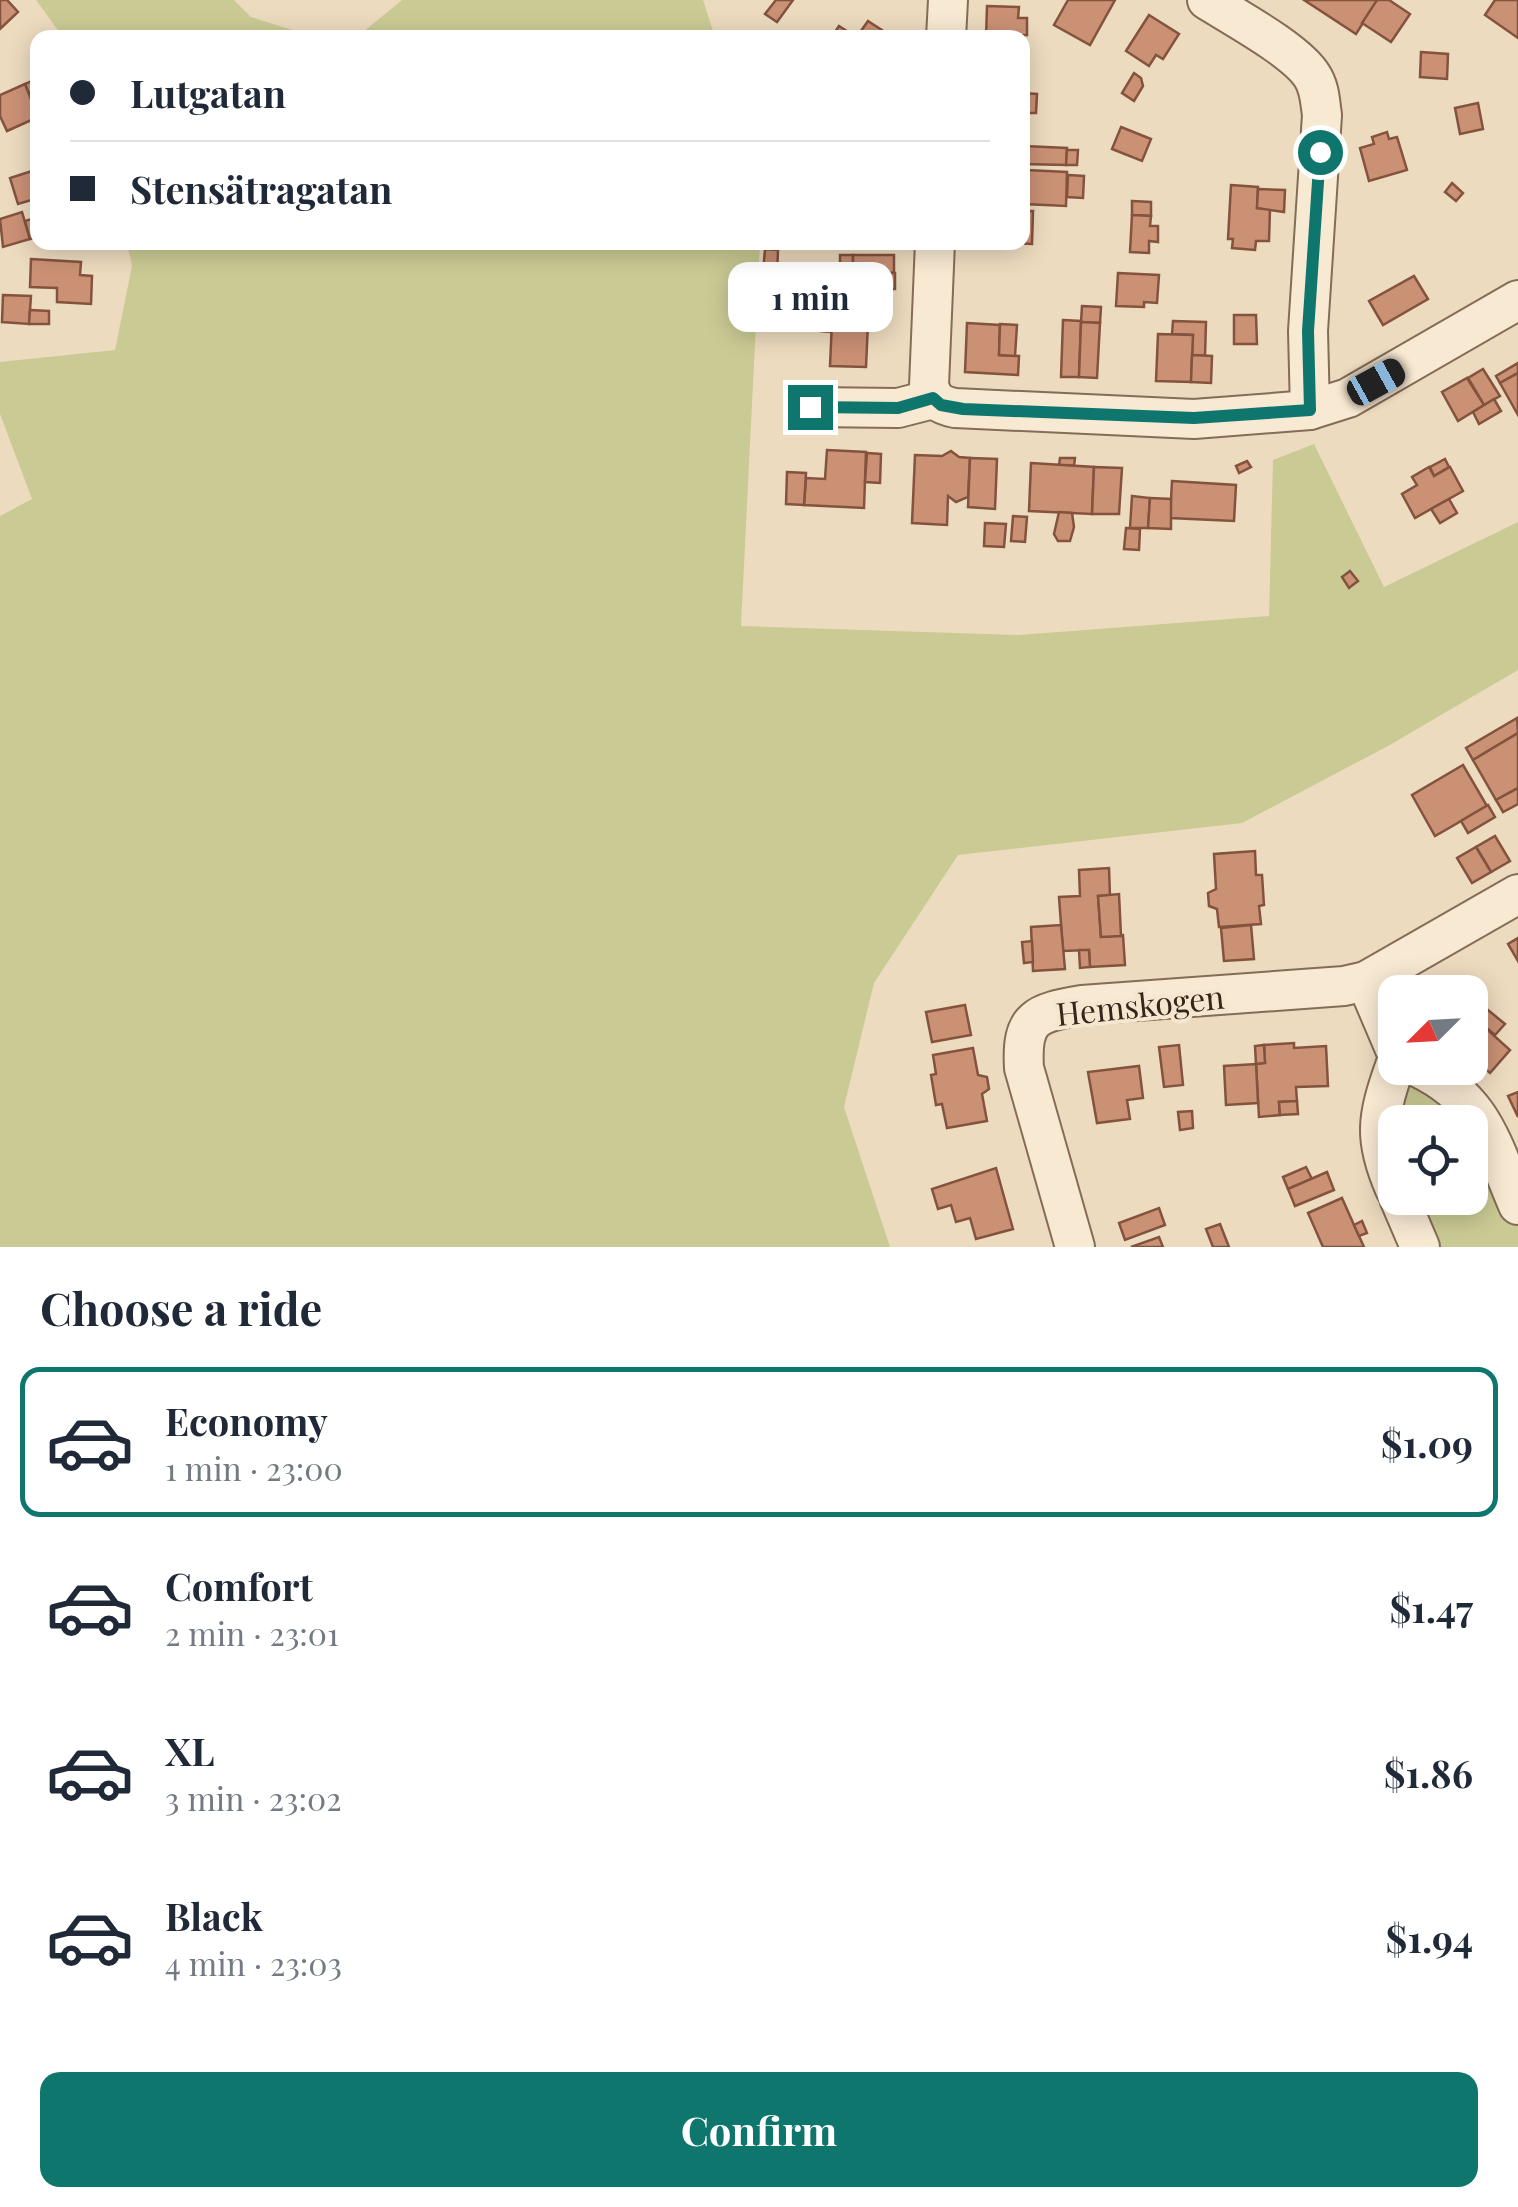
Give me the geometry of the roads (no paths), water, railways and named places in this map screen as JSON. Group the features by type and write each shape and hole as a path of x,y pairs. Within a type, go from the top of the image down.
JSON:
{"street":[{"path":"946,30 948,0"},
{"path":"1224,4 1300,61 1319,91 1322,116 1308,331 1310,410"},
{"path":"935,250 928,372 948,404"},
{"path":"810,407 948,404 1194,418 1310,410 1348,398 1518,300"},
{"name":"Hemskogen","path":"1075,1247 1024,1068 1022,1043 1035,1017 1082,1004 1344,986 1366,981 1518,894"},
{"path":"1366,981 1378,1009"},
{"path":"1448,1085 1474,1108 1518,1205"},
{"path":"1406,1215 1420,1247"}]}
